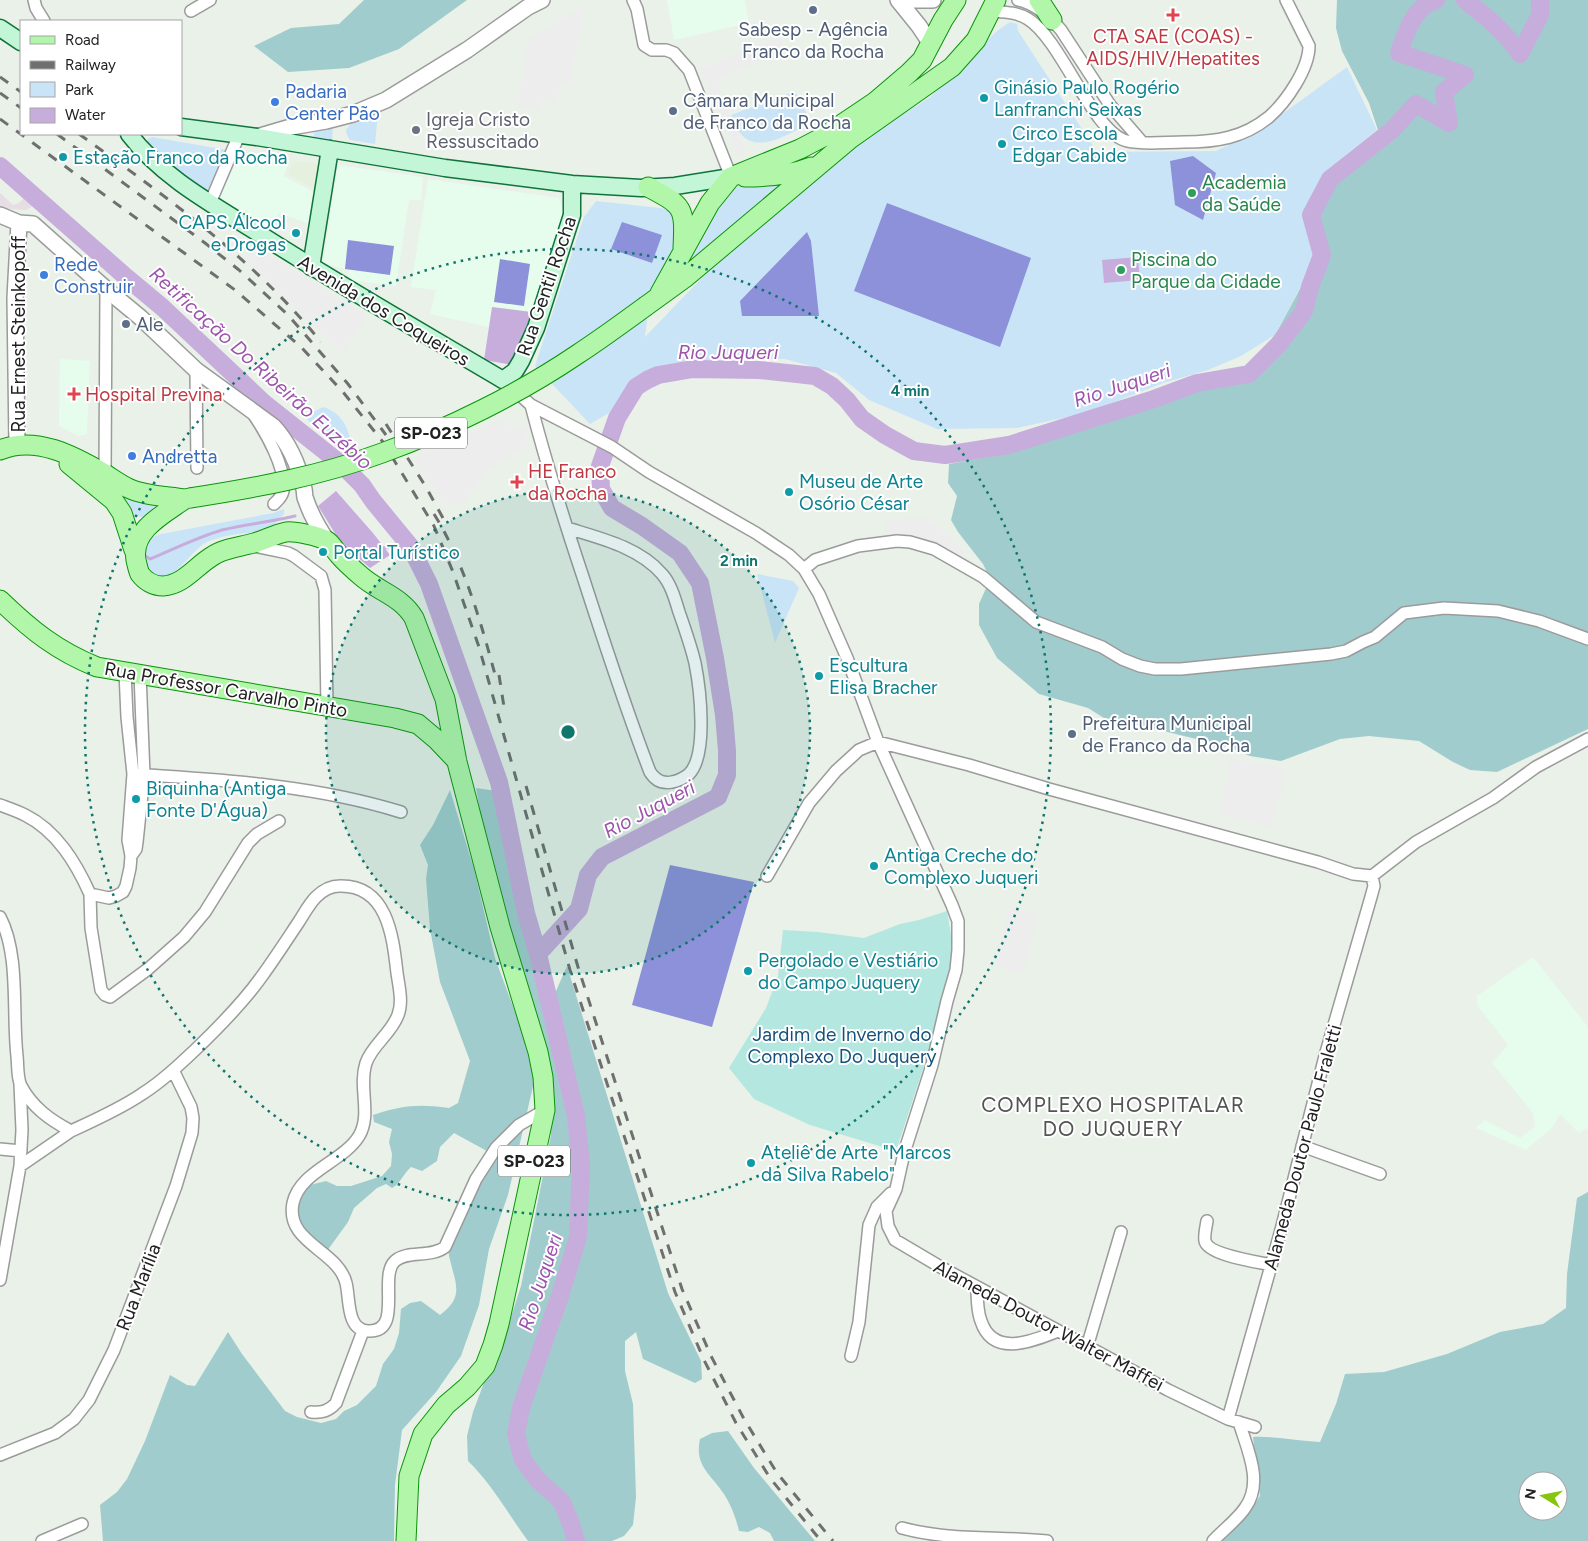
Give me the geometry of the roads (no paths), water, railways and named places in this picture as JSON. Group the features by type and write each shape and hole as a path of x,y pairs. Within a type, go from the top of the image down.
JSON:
{"main road":[{"name":"SP-023","path":"182,127 257,137 419,164 572,184 648,187 675,186 731,177 800,149 846,123 909,73 922,60 942,20 956,0"},
{"path":"1039,0 1052,20"},
{"name":"SP-023","path":"9,447 28,444 57,451 138,492 187,498 250,489 307,476 381,454 467,417 506,397 577,355 686,277 818,165 884,113 947,71 960,60 976,40 993,6"},
{"path":"0,28 20,41"},
{"path":"931,44 945,56 960,60"},
{"name":"Avenida dos Coqueiros","path":"135,137 149,158 210,203 311,267 503,380"},
{"path":"311,267 330,149"},
{"path":"731,177 778,175 818,165"},
{"name":"SP-023","path":"652,301 682,254 710,203 731,177"},
{"name":"Rua Gentil Rocha","path":"503,380 515,371 536,328 572,215 572,184"},
{"path":"648,187 677,204 682,212 684,221 682,254"},
{"path":"57,451 74,468 114,501 122,513 139,572 144,579 151,583 164,586 180,582 212,556 232,548 287,532 312,536 328,542"},
{"name":"SP-023","path":"134,550 137,539 146,528 187,498"},
{"name":"SP-023","path":"328,542 364,579 408,607 417,625 445,699 457,762 500,927 538,1052 544,1085 544,1110 493,1344 485,1366 467,1387 446,1406 423,1434 409,1476 406,1541"},
{"name":"Rua Professor Carvalho Pinto","path":"0,600 20,620 54,646 97,667 395,718 418,724 437,740 457,762"},
{"path":"418,724 431,722 445,699"}],"street":[{"path":"34,0 36,8 43,20"},
{"path":"191,12 209,0"},
{"path":"257,137 291,126 326,121 373,107 467,50 528,7 542,0"},
{"path":"633,0 637,9 644,45 652,50 666,50 674,53 689,70 731,177"},
{"path":"898,0 931,44"},
{"path":"911,0 933,0"},
{"path":"1018,0 1030,3 1052,20 1061,30 1110,105 1142,142"},
{"path":"993,6 1027,18 1038,28 1111,131 1126,141 1220,141 1254,127 1274,111 1296,82 1309,53 1307,39 1286,0"},
{"path":"210,203 239,135"},
{"path":"0,214 19,223 33,224 141,318 196,370 269,422 286,443 301,480 305,500 319,530 328,542"},
{"name":"Rua Ernest Steinkopoff","path":"9,447 19,223"},
{"path":"105,474 106,289"},
{"path":"196,370 197,468"},
{"name":"Avenida dos Coqueiros","path":"503,380 531,405 629,458 649,472 756,533 790,555 804,569 819,594 847,658 878,742"},
{"path":"531,405 542,451 567,528 650,772 654,778 666,783 682,779 689,774 698,758 702,729 695,663 688,637 669,585 662,574 633,552 567,528"},
{"path":"250,409 266,433 280,470 283,484 282,493 274,504"},
{"path":"804,569 814,560 858,546 897,541 921,545 934,549 983,576 1036,622 1102,647 1122,660 1155,669 1181,669 1346,651 1375,638 1404,613 1444,608 1498,611 1539,621 1588,639"},
{"path":"246,545 288,553 305,563 321,576 325,590 326,706"},
{"path":"90,894 109,898 116,896 123,892 129,878 131,856 128,840 139,774 132,673"},
{"path":"767,876 809,803 836,772 859,750 878,742 992,771 1049,790 1367,876 1416,842 1493,798 1536,767 1588,739"},
{"name":"Alameda Doutor Walter Maffei","path":"878,742 958,921 956,970 946,1001 932,1065 904,1153 896,1189 886,1211 888,1226 895,1240 977,1287 1176,1394 1234,1420 1255,1427"},
{"path":"139,774 270,786 365,801 401,812"},
{"path":"0,804 25,814 40,824 74,861 90,894 91,928 101,990 104,995 110,996 148,970 184,938 205,912 248,843 257,834 279,821"},
{"name":"Alameda Doutor Paulo Fraletti","path":"1234,1420 1271,1265 1325,1056 1374,886 1367,876"},
{"path":"20,1166 71,1130 98,1118 142,1094 173,1070 241,1003 262,977 316,896 332,887 340,886 350,887 369,895 378,904 391,929 401,1000 399,1014 371,1053 365,1065 363,1080 365,1113 363,1128 358,1138 350,1147 304,1182 293,1204 292,1215 296,1228 302,1236 336,1264 342,1272 348,1292 352,1319 357,1327 363,1331 378,1330 383,1327 386,1321 393,1263 398,1258 431,1254 445,1247 476,1179 496,1148 519,1125 544,1110"},
{"path":"0,917 5,927 12,957 22,1150 0,1280"},
{"name":"Rua Marília","path":"0,1455 55,1433 74,1419 89,1400 114,1350 176,1186 192,1133 193,1118 191,1107 173,1070"},
{"path":"20,1084 34,1106 45,1116 71,1130"},
{"path":"1302,1146 1380,1174"},
{"path":"0,1149 22,1150"},
{"path":"851,1356 859,1322 869,1225 877,1207 896,1189"},
{"path":"1207,1221 1205,1241 1209,1248 1218,1253 1271,1265"},
{"path":"1087,1347 1121,1232"},
{"path":"977,1287 980,1321 985,1331 999,1342 1025,1343 1058,1330"},
{"path":"311,1412 327,1411 336,1403 363,1331"},
{"path":"1213,1541 1245,1508 1252,1495 1255,1478 1251,1459 1234,1420"},
{"path":"42,1541 82,1524"},
{"path":"902,1528 919,1534 938,1537 1020,1538 1047,1541"}],"water":[{"name":"Piscina do Parque da Cidade","path":"1138,257 1140,280 1104,283 1102,260"},
{"path":"492,307 531,312 523,342 513,365 484,360"},
{"path":"336,491 390,555 370,568 341,543 318,506"}],"waterway":[{"name":"Rio Juqueri","path":"538,954 579,909 588,875 602,857 718,797 727,775 724,715 700,583 680,553 642,526 612,508 601,489 600,466 617,418 636,387 658,375 693,369 759,370 815,376 832,386 847,400 862,419 885,435 914,451 945,455 1009,445 1154,399 1197,383 1249,374 1279,344 1304,311 1310,287 1322,255 1311,215 1330,179 1392,130 1416,104 1449,123 1444,92 1465,75 1399,53 1416,14 1428,3 1436,0"},
{"name":"Rio Juqueri","path":"1465,0 1495,25 1520,54 1540,15 1540,0"},
{"name":"Retificação Do Ribeirão Euzébio","path":"0,166 162,307 264,403 341,464 362,485 410,546 429,584 499,782 526,913 538,954 576,1116 581,1165 578,1237 561,1293 521,1408 516,1434 523,1460 537,1479 562,1502 576,1541"},
{"path":"144,555 150,559 222,530 295,516"},
{"path":"382,548 410,546"}],"railway":[{"path":"0,77 20,91"},
{"path":"0,93 20,107"},
{"path":"0,119 20,134"},
{"path":"22,135 235,290 301,347 343,392 383,442 434,526 453,572 479,647 570,970 675,1292 704,1360 736,1423 770,1478 821,1541"},
{"path":"58,135 239,270 288,315 348,384 386,435"},
{"path":"80,135 207,230 267,283 295,311 321,342"},
{"path":"386,424 426,487 444,520"},
{"path":"434,514 464,574 479,617 497,682"},
{"path":"499,675 504,707"},
{"path":"526,786 578,967 682,1289 711,1356 744,1419 777,1473 833,1541"}],"place":[{"name":"Sabesp - Agência Franco da Rocha","path":"813,10"},
{"name":"CTA SAE (COAS) - AIDS/HIV/Hepatites","path":"1173,15"},
{"name":"Ginásio Paulo Rogério Lanfranchi Seixas","path":"984,98"},
{"name":"Padaria Center Pão","path":"275,102"},
{"name":"Câmara Municipal de Franco da Rocha","path":"673,111"},
{"name":"Igreja Cristo Ressuscitado","path":"416,130"},
{"name":"Circo Escola Edgar Cabide","path":"1002,144"},
{"name":"Estação Franco da Rocha","path":"63,157"},
{"name":"Academia da Saúde","path":"1192,193"},
{"name":"CAPS Álcool e Drogas","path":"296,233"},
{"name":"Piscina do Parque da Cidade","path":"1121,270"},
{"name":"Rede Construir","path":"44,275"},
{"name":"Ale","path":"126,324"},
{"name":"Hospital Previna","path":"74,394"},
{"name":"Andretta","path":"132,456"},
{"name":"HE Franco da Rocha","path":"517,482"},
{"name":"Museu de Arte Osório César","path":"789,492"},
{"name":"Portal Turístico","path":"323,552"},
{"name":"Escultura Elisa Bracher","path":"819,676"},
{"name":"Prefeitura Municipal de Franco da Rocha","path":"1072,734"},
{"name":"Biquinha (Antiga Fonte D'Água)","path":"136,799"},
{"name":"Antiga Creche do Complexo Juqueri","path":"874,866"},
{"name":"Pergolado e Vestiário do Campo Juquery","path":"748,971"},
{"name":"Ateliê de Arte \"Marcos da Silva Rabelo\"","path":"751,1163"}],"district":[{"name":"COMPLEXO HOSPITALAR DO JUQUERY","path":"1113,1117"}],"park label":[{"name":"Jardim de Inverno do Complexo Do Juquery","path":"842,1045"}]}
